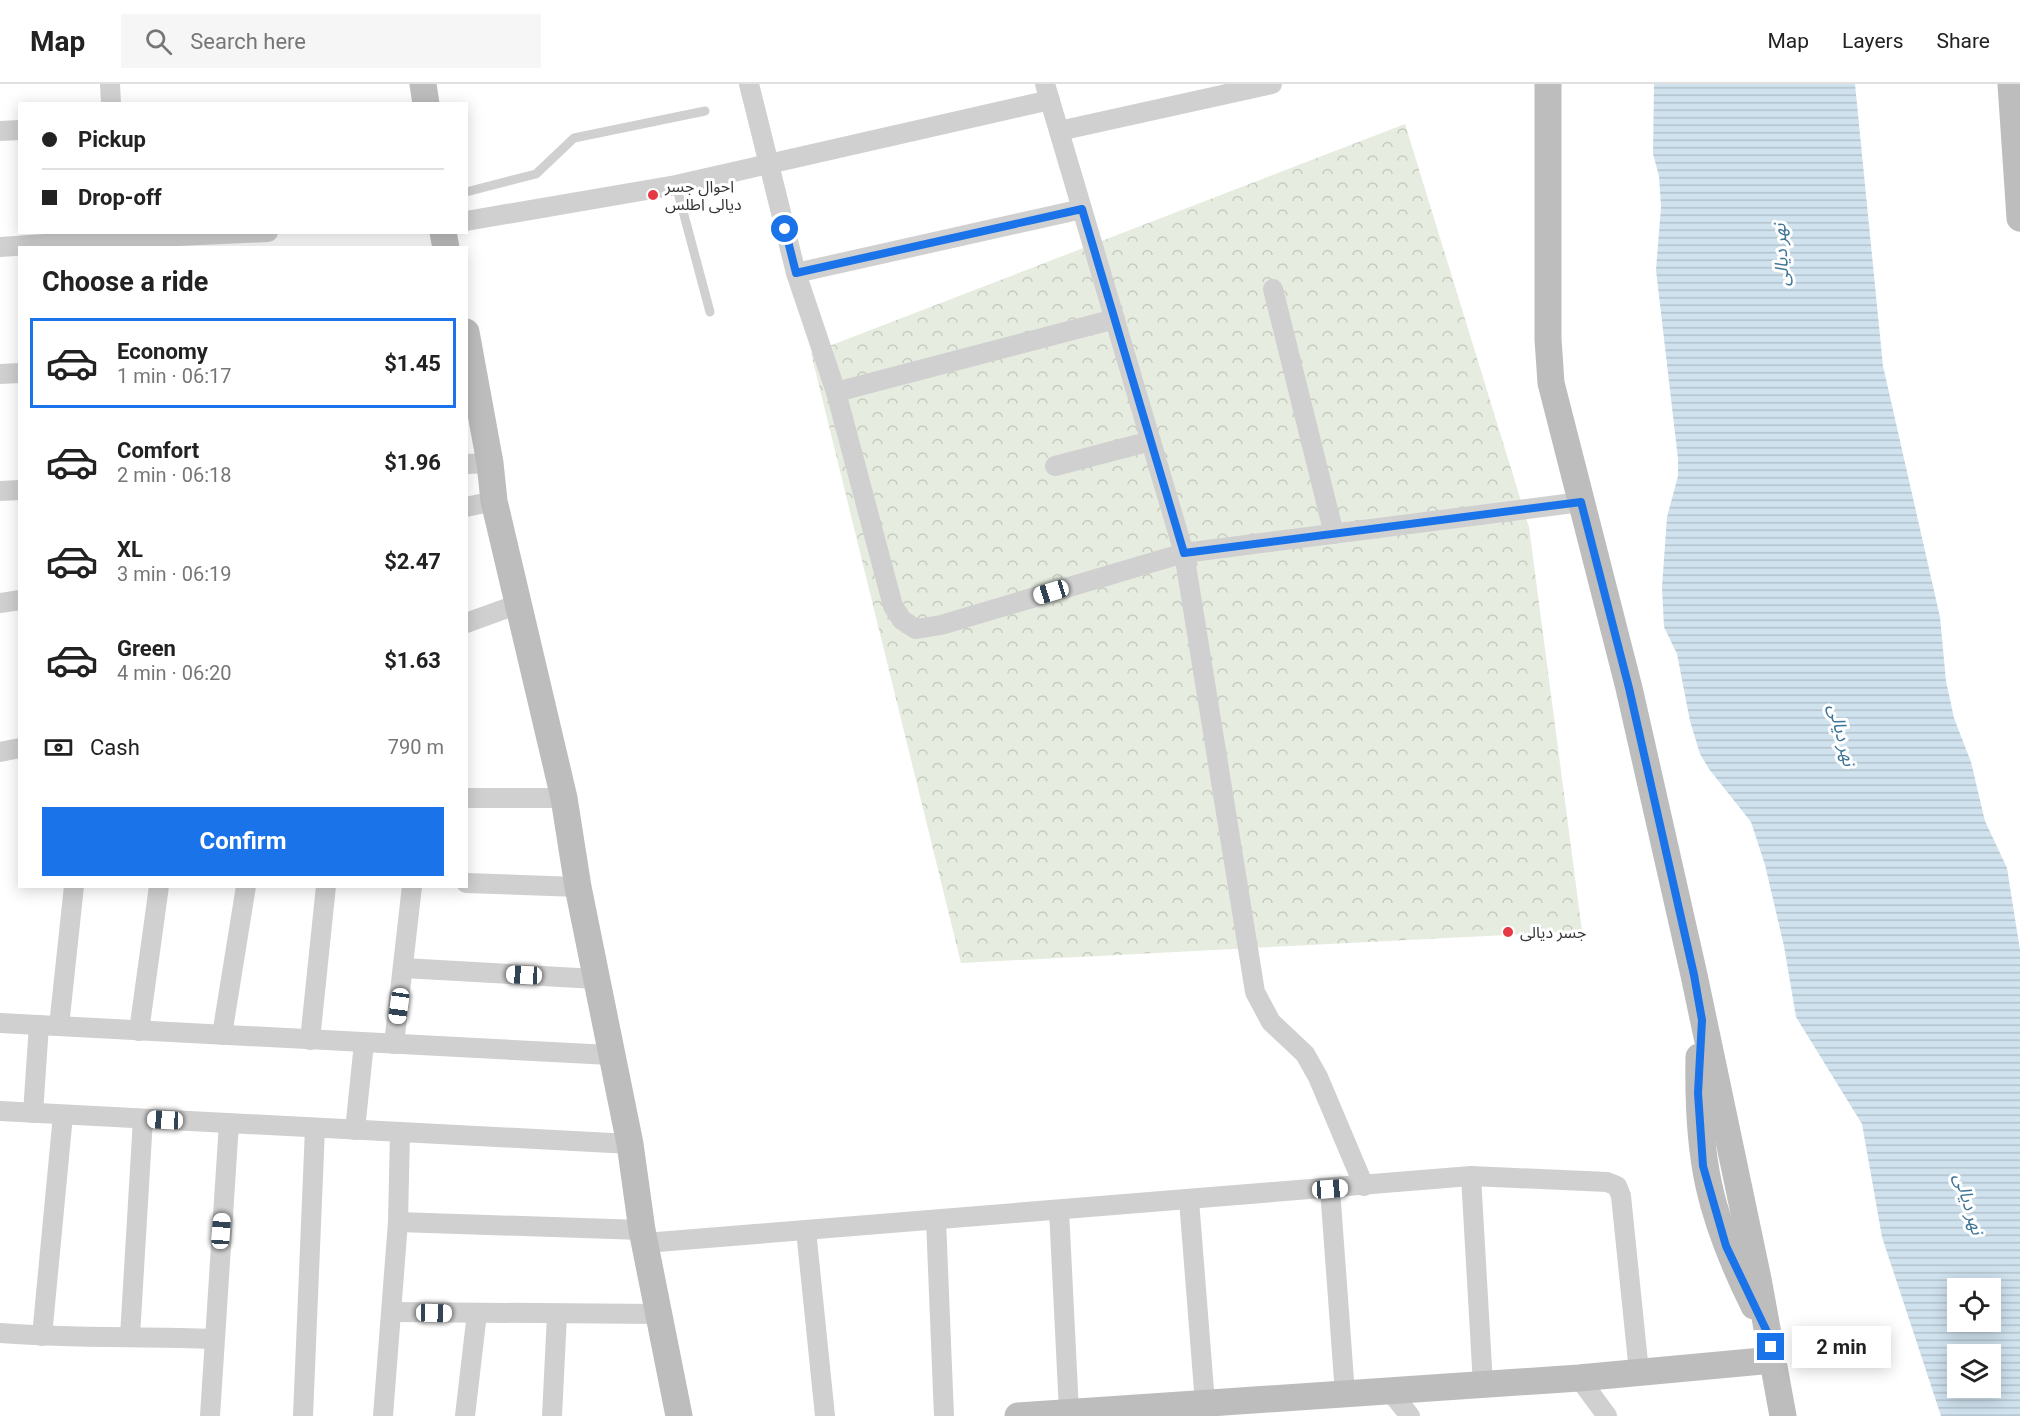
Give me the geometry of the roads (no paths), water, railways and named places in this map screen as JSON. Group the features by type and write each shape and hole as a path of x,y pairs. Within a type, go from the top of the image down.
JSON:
{"street":[{"path":"110,84 111,102"},
{"path":"423,84 426,102"},
{"path":"749,84 796,273 836,392 892,606 902,620 916,629 940,625 1184,553 1581,502"},
{"path":"1059,131 1272,84"},
{"path":"1548,84 1549,361 1557,415 1631,700 1702,1020 1783,1416"},
{"path":"2011,84 2020,218"},
{"path":"468,221 676,185 769,164 1048,92 1184,553 1255,992 1271,1022 1305,1054 1318,1077 1364,1186"},
{"path":"0,131 18,130"},
{"path":"796,273 1082,209"},
{"path":"0,247 230,234"},
{"path":"1273,289 1334,534"},
{"path":"836,392 1115,319"},
{"path":"468,346 478,463 494,501 564,798 595,979 630,1144 644,1236 679,1416"},
{"path":"0,374 18,373"},
{"path":"1055,466 1151,441"},
{"path":"0,491 18,490"},
{"path":"468,507 494,501"},
{"path":"0,603 18,600"},
{"path":"468,622 519,604"},
{"path":"0,752 18,748"},
{"path":"468,798 564,798"},
{"path":"468,883 578,887"},
{"path":"59,1026 74,888"},
{"path":"139,1031 159,888"},
{"path":"222,1035 246,888"},
{"path":"310,1040 326,888"},
{"path":"394,1044 412,888"},
{"path":"404,968 595,979"},
{"path":"0,1023 610,1055"},
{"path":"33,1113 39,1025"},
{"path":"355,1130 364,1043"},
{"path":"0,1111 630,1144"},
{"path":"42,1336 63,1114"},
{"path":"130,1336 143,1119"},
{"path":"210,1416 213,1339 229,1123"},
{"path":"303,1416 315,1128"},
{"path":"383,1416 398,1222 400,1132"},
{"path":"1472,1176 1483,1385"},
{"path":"398,1222 644,1236 806,1230 1472,1176 1607,1182 1617,1186 1622,1196 1639,1372"},
{"path":"1330,1189 1345,1394"},
{"path":"1189,1200 1189,1408"},
{"path":"1059,1210 1069,1411"},
{"path":"936,1220 944,1416"},
{"path":"806,1230 825,1416"},
{"path":"392,1312 659,1314"},
{"path":"465,1416 477,1313"},
{"path":"552,1416 557,1315"},
{"path":"0,1333 42,1336 213,1339"},
{"path":"1018,1416 1069,1411 1189,1408 1345,1394 1578,1378 1773,1360"},
{"path":"1578,1378 1607,1416"},
{"path":"1390,1391 1410,1416"}],"lane":[{"path":"468,191 536,174 574,138 705,111"},
{"path":"676,185 710,312"}],"water":[{"name":"نهر ديالى","path":"1654,84 1855,84 1883,366 1940,617 1946,681 1954,718 1971,762 1985,821 2007,868 2020,950 2020,1416 1941,1416 1882,1237 1862,1124 1796,1017 1784,946 1765,865 1751,822 1709,769 1700,754 1690,721 1677,654 1664,627 1662,587 1667,517 1678,476 1678,459 1656,270 1661,207 1659,176 1653,154"}],"place":[{"name":"احوال جسر ديالى اطلس","path":"653,195"},
{"name":"جسر ديالى","path":"1508,932"}]}
